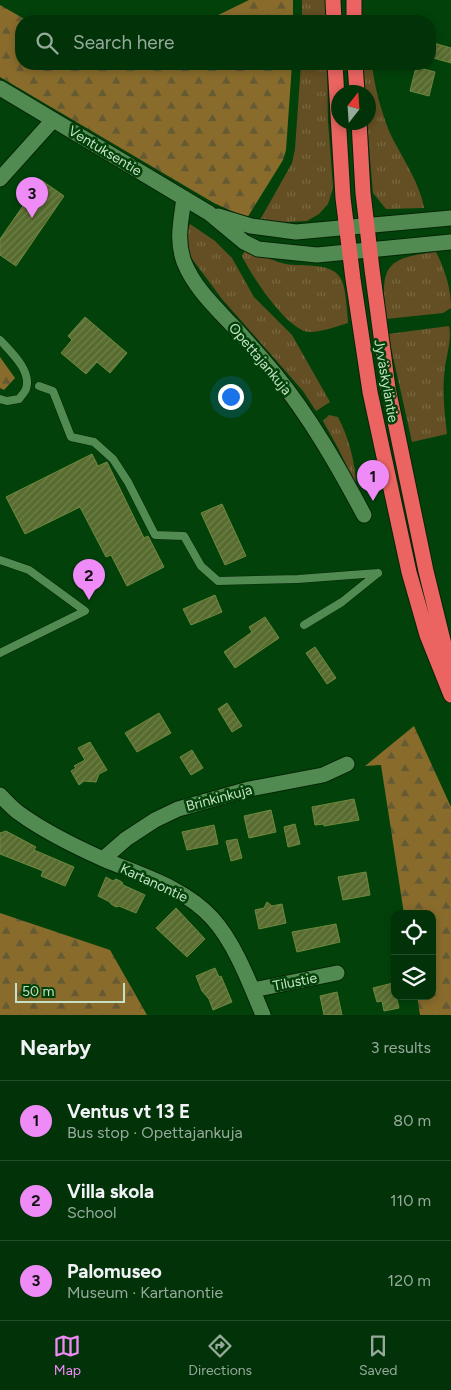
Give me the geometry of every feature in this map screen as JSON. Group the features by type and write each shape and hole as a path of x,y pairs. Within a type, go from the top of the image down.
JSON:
{"highway":[{"path":"333,0 334,15"},
{"path":"354,0 354,15"},
{"name":"Jyväskyläntie","path":"335,70 346,227 370,392 409,572 427,634 451,695"},
{"path":"355,70 356,85"},
{"name":"Jyväskyläntie","path":"360,130 367,225 392,407 426,571 451,672"}],"street":[{"name":"Ventuksentie","path":"0,88 209,213 244,242 258,248 317,255 451,242"},
{"path":"0,179 53,120"},
{"name":"Opettajankuja","path":"184,198 178,231 179,247 185,264 196,284 252,347 297,402 346,480 364,515"},
{"name":"Ventuksentie","path":"209,213 250,226 296,232 451,218"},
{"name":"Brinkinkuja","path":"103,859 140,829 178,809 249,789 323,775 348,764"},
{"name":"Kartanontie","path":"0,795 18,813 52,834 103,859 160,882 200,905 214,919 225,935 253,990 263,1015"},
{"name":"Tilustie","path":"253,990 337,973"}],"lane":[{"path":"0,340 19,362 27,376 26,389 19,399 7,401 0,399"},
{"path":"39,386 53,391 71,436 94,442 113,459 128,482 155,535 184,536 201,566 218,580 298,579 378,573 342,602 304,625"},
{"path":"0,560 29,570 85,611 0,654"}],"green space":[{"path":"249,0 293,0 293,15 218,15"},
{"path":"302,0 326,0 326,15 302,15"},
{"path":"0,5 18,15 15,15 15,70 292,70 286,150 283,160 247,218 214,203 0,77"},
{"path":"301,70 327,70 328,121 333,188 328,204 319,214 307,221 260,220 292,163 295,149"},
{"path":"363,70 373,70 375,85 364,85"},
{"path":"376,89 389,131 414,179 424,208 386,209 373,193 368,130 376,130"},
{"path":"190,224 215,241 232,258 254,297 292,335 330,402 316,411 303,391 222,299 187,252 187,231"},
{"path":"246,248 281,263 317,266 332,270 342,281 348,323 310,332 301,330 291,323 271,301 253,276 242,256"},
{"path":"436,252 447,279 451,308 443,313 386,319 384,288 385,277 389,269 395,263 405,258"},
{"path":"449,326 450,333 444,385 447,434 412,442 388,334"},
{"path":"0,357 15,378 4,390 0,388"},
{"path":"329,415 338,417 345,433 353,459 356,485 323,421"},
{"path":"414,726 451,807 451,1015 420,1015 418,1000 436,1000 436,910 403,910 381,765 365,766"},
{"path":"0,913 110,950 147,1015 0,1015"}],"building":[{"path":"436,44 451,48 451,63 436,59"},
{"path":"415,70 435,72 429,96 410,91"},
{"path":"41,180 64,196 16,266 0,255 0,239"},
{"path":"85,317 127,353 110,373 97,362 86,374 61,353 72,340 68,336"},
{"path":"92,454 98,466 107,462 144,538 148,536 164,567 127,586 111,555 106,557 80,507 25,534 6,497"},
{"path":"222,504 246,556 225,565 201,513"},
{"path":"215,595 222,612 191,625 183,609"},
{"path":"265,617 279,638 235,668 224,652 252,632 249,627"},
{"path":"315,647 336,678 327,684 306,653"},
{"path":"227,703 242,726 232,732 218,709"},
{"path":"159,713 171,733 137,752 125,733"},
{"path":"90,742 107,770 99,774 96,782 84,781 79,785 71,771 76,768 74,766 85,760 78,748"},
{"path":"192,750 203,768 191,775 180,757"},
{"path":"354,799 359,820 324,826 324,824 315,825 312,807"},
{"path":"271,810 276,832 249,838 244,816"},
{"path":"295,824 300,844 288,847 284,827"},
{"path":"214,825 218,844 187,850 182,832"},
{"path":"6,831 36,847 34,850 74,867 65,886 41,876 43,871 0,854 0,833"},
{"path":"237,839 242,858 231,861 226,841"},
{"path":"366,872 370,895 343,900 338,877"},
{"path":"106,877 113,881 116,879 122,882 123,885 145,895 136,913 119,906 116,907 98,896"},
{"path":"267,902 272,906 282,904 286,923 259,929 255,910 264,908"},
{"path":"176,908 205,939 187,957 156,928"},
{"path":"336,924 340,942 297,952 292,932"},
{"path":"215,968 219,977 221,976 232,1002 213,1010 196,976"},
{"path":"391,984 391,1000 397,1000 399,1008 384,1011 382,1001 377,1002 373,988"},
{"path":"337,992 342,1015 324,1015 320,996"}],"place":[{"name":"Palomuseo","path":"32,218"},
{"name":"Ventus vt 13 E","path":"373,501"},
{"name":"Villa skola","path":"89,600"}]}
